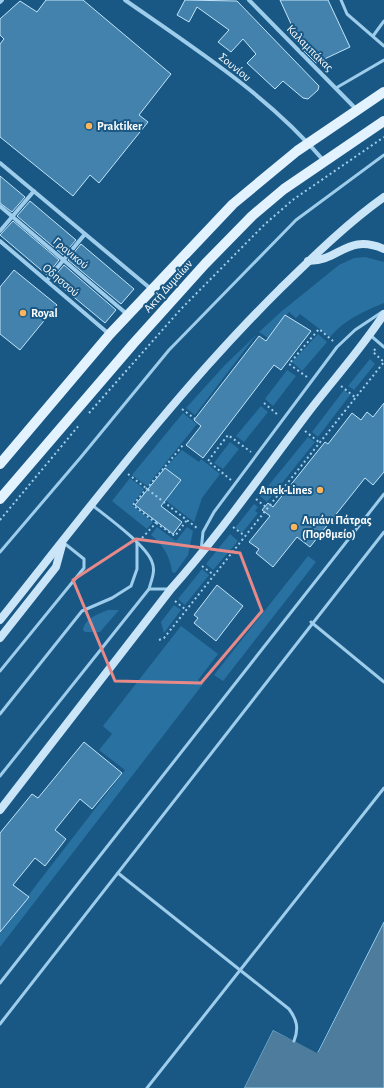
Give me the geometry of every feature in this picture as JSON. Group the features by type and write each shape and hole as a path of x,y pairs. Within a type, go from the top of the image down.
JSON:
{"main road":[{"name":"Ακτή Δυμαίων","path":"0,464 110,334 233,204 309,143 384,92"},
{"name":"Ακτή Δυμαίων","path":"0,499 132,344 232,236 284,188 384,120"},
{"path":"0,620 121,468 175,403 237,333 332,238 384,197"},
{"path":"308,261 321,261 348,246 358,244 368,244 384,249"},
{"path":"0,810 169,592 226,522 333,380 368,338 384,314"},
{"path":"0,638 56,567 63,542"}],"street":[{"name":"Σουνίου","path":"124,0 222,68 309,143 324,161"},
{"name":"Καλαμπάκας","path":"249,0 357,110"},
{"path":"0,163 151,289"},
{"path":"0,231 34,191"},
{"name":"Γρανικού","path":"0,206 128,315"},
{"path":"47,280 85,234"},
{"name":"Οδησσού","path":"0,241 110,334"}],"lane":[{"path":"341,0 347,14 384,46"},
{"path":"373,36 384,21"},
{"path":"336,88 384,60"},
{"path":"0,552 169,350 296,220 384,155"},
{"path":"198,558 203,532 214,512 235,483 339,345 355,330 384,311"},
{"path":"368,338 384,347"},
{"path":"0,983 384,494"},
{"path":"0,776 149,589 154,570 153,563 137,544 92,505"},
{"path":"0,1024 311,622 384,532"},
{"path":"0,671 84,568 84,559 63,542"},
{"path":"0,714 82,611 112,598 131,586 137,569 137,544"},
{"path":"149,589 169,592"},
{"path":"311,622 384,682"},
{"path":"147,1088 384,788"},
{"path":"118,873 289,1009 297,1024 297,1033 294,1041"}],"path":[{"path":"0,520 138,357 247,240 294,199 384,137"},
{"path":"312,381 289,364 319,329 339,345"},
{"path":"159,640 164,638 384,362 373,352 376,348 368,338"},
{"path":"333,380 356,398"},
{"path":"175,403 195,419"},
{"path":"264,403 284,419"},
{"path":"298,426 320,443"},
{"path":"235,483 208,461 228,435 256,456"},
{"path":"183,444 133,505 175,536 187,520"},
{"path":"121,468 203,532"},
{"path":"248,493 267,508"},
{"path":"226,522 245,536"},
{"path":"137,544 156,523"},
{"path":"198,558 214,575"},
{"path":"169,592 186,610"}],"highlighted area":[{"path":"136,539 240,553 262,611 201,683 115,681 73,580"}],"shaded area":[{"path":"365,257 384,262 384,303 348,321 330,337 300,314 296,318 289,312 268,338 259,332 282,311 339,265 354,258"},
{"path":"257,334 195,415 186,408 224,366"},
{"path":"318,334 327,342 302,371 292,362"},
{"path":"370,359 375,364 354,390 348,386"},
{"path":"287,370 296,376 273,406 265,399"},
{"path":"344,390 350,395 318,437 312,432"},
{"path":"261,406 268,412 244,442 236,436"},
{"path":"183,413 197,424 147,486 132,475"},
{"path":"308,437 315,442 267,502 260,496"},
{"path":"230,442 239,449 223,469 214,463"},
{"path":"182,450 199,462 201,459 220,474 202,498 194,522 165,500 181,480 165,468"},
{"path":"130,478 144,489 132,505 153,522 147,529 112,501"},
{"path":"254,504 258,507 255,511 258,513 242,533 235,528"},
{"path":"157,527 176,541 187,527 193,531 188,555 175,573 172,572 170,561 165,551 151,535"},
{"path":"230,534 238,541 213,570 206,564"},
{"path":"308,556 316,562 223,681 214,675"},
{"path":"202,569 209,575 185,605 178,599"},
{"path":"174,605 181,610 164,633 161,622"},
{"path":"108,610 119,610 100,632 85,632 83,630 89,619"},
{"path":"181,626 218,654 198,680 203,684 0,947 0,932 125,770 99,750 112,734 103,726"},
{"path":"384,922 384,1088 244,1088 273,1030 318,1052"}],"pier":[{"path":"384,920 317,1053 273,1030 244,1088 242,1088 272,1028 317,1050"}],"building":[{"path":"46,0 83,0 171,74 139,115 148,122 99,183 90,175 73,196 0,137 0,44 4,39 0,35 0,19 20,1 37,12"},
{"path":"185,0 237,1 319,86 318,90 308,99 303,98 283,81 275,89 247,63 256,54 243,39 231,52 218,42 229,30 197,7 189,22 177,15"},
{"path":"280,0 328,0 350,47 316,63 303,50"},
{"path":"0,176 25,197 12,212 0,203"},
{"path":"30,201 76,240 63,255 17,216"},
{"path":"13,221 59,260 47,275 0,235"},
{"path":"81,244 134,289 121,304 68,260"},
{"path":"64,265 116,310 105,323 52,279"},
{"path":"14,270 57,305 20,350 0,334 0,287"},
{"path":"285,315 311,331 281,370 274,365 203,458 186,445 201,426 194,420 259,336 266,341"},
{"name":"Λιμάνι Πάτρας (Πορθμείο)","path":"384,403 384,472 373,485 365,478 310,547 297,537 273,567 256,553 259,549 249,542 270,516 262,510 268,503 273,507 325,442 328,444 352,413 361,420 367,412 373,417"},
{"path":"165,468 181,480 161,506 182,522 173,534 135,505"},
{"path":"217,585 243,606 216,641 194,623 198,618 194,615"},
{"path":"84,742 122,773 92,809 80,799 55,830 66,839 45,866 35,858 13,885 29,897 0,932 0,833 32,794 38,798"}],"place":[{"name":"Praktiker","path":"89,126"},
{"name":"Royal","path":"23,313"},
{"name":"Anek-Lines","path":"320,490"},
{"name":"Λιμάνι Πάτρας (Πορθμείο)","path":"294,527"}]}
